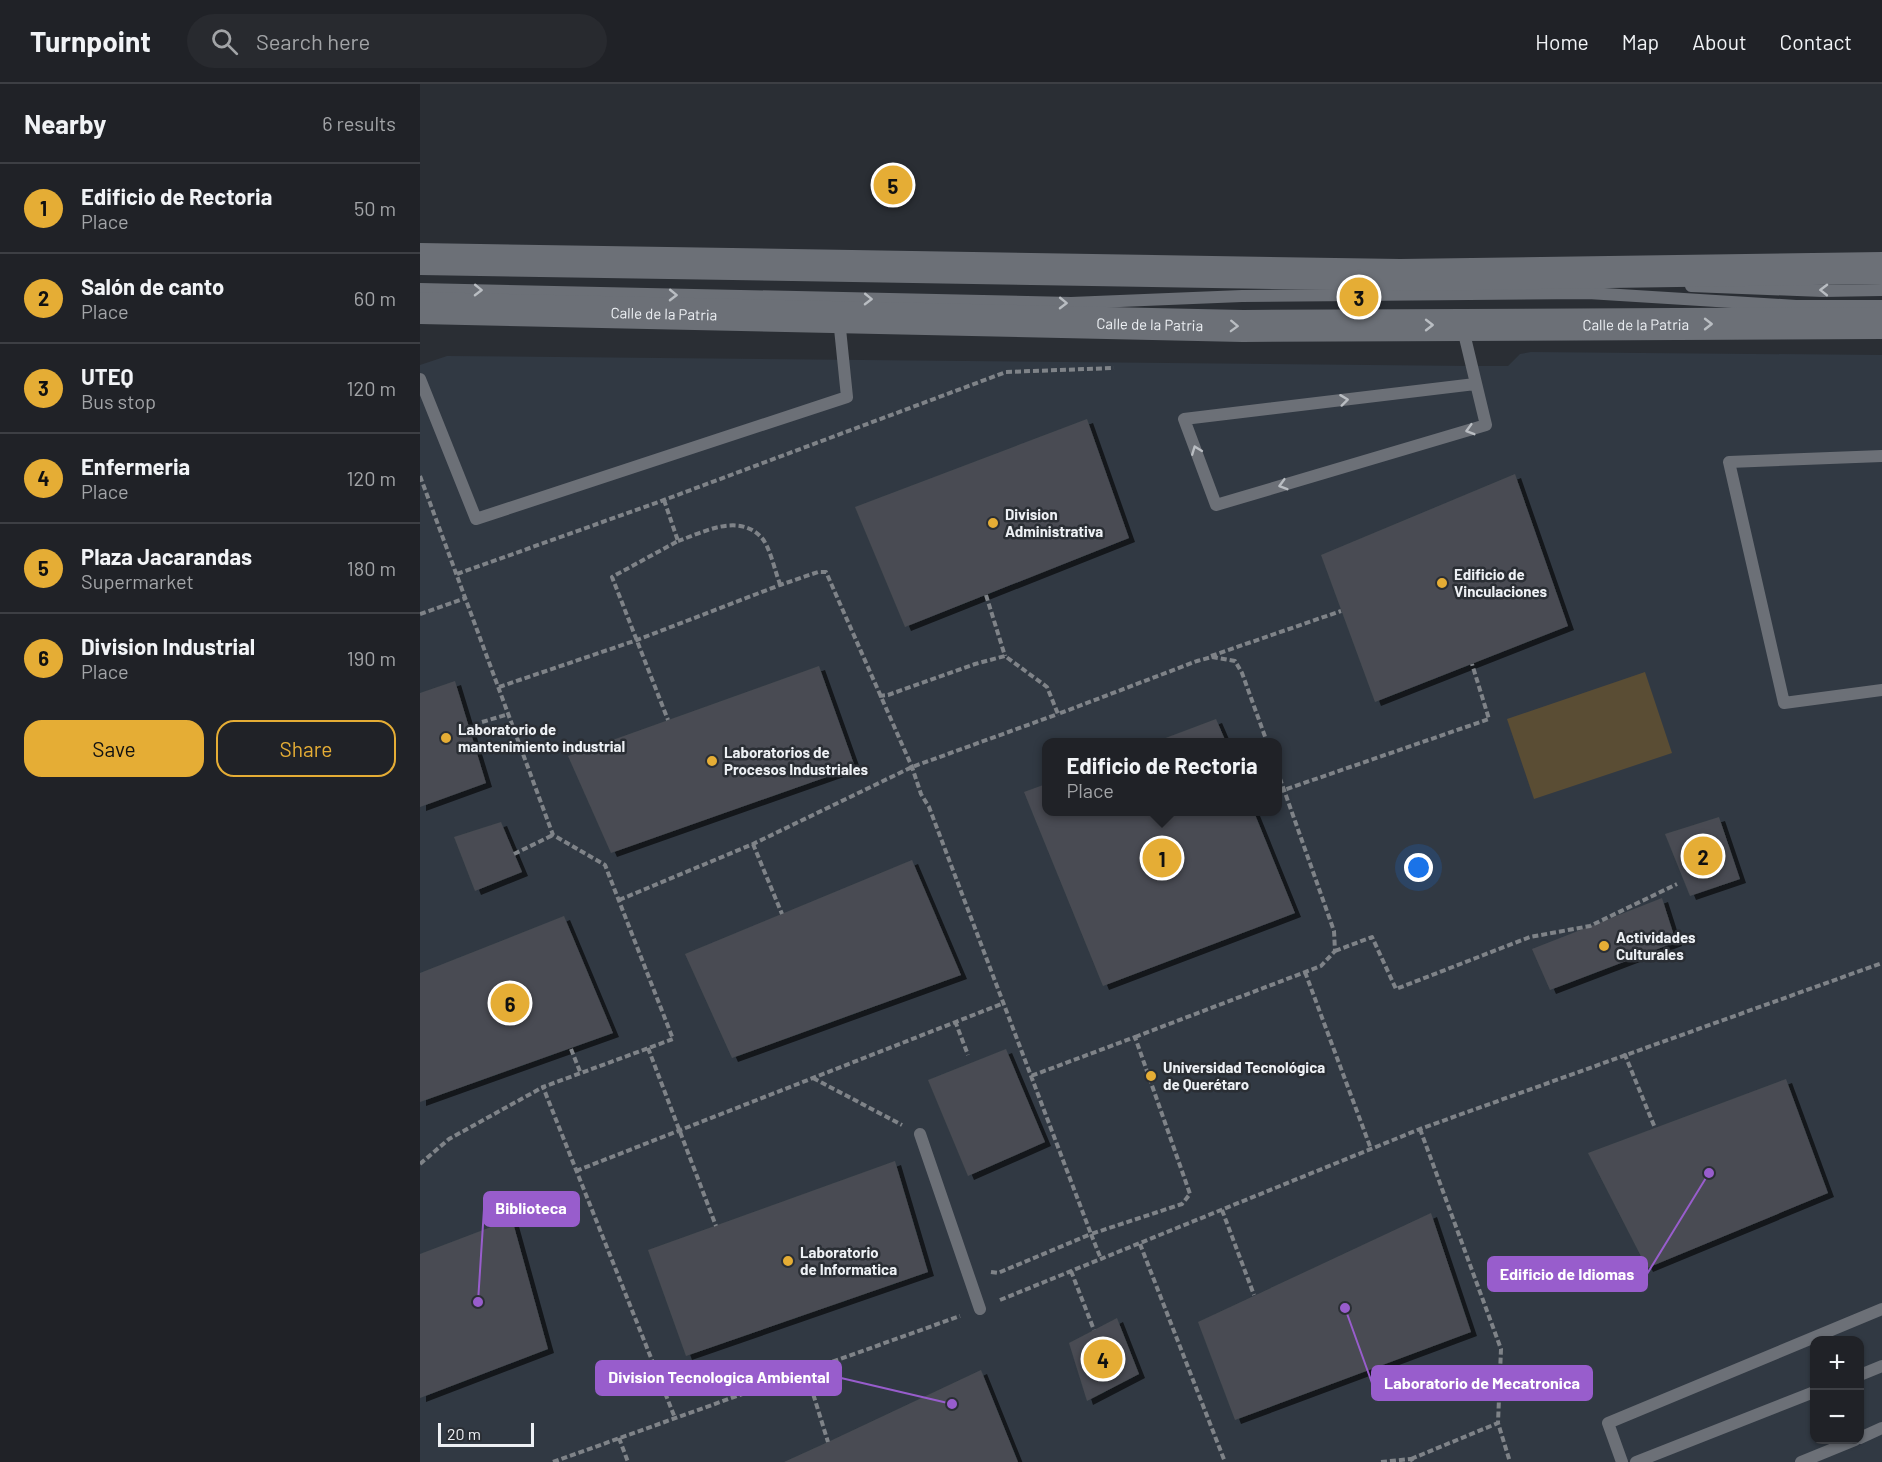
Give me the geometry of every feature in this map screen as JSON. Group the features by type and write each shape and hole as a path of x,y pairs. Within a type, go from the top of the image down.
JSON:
{"street":[{"path":"420,259 1400,275 1882,268"},
{"name":"Calle de la Patria","path":"420,308 1242,326 1882,323"}],"lane":[{"path":"790,278 1243,284 1588,282 1647,284"},
{"path":"1682,285 1823,291 1882,290"},
{"path":"420,289 1071,303 1242,296 1588,293 1796,306 1882,306"},
{"path":"420,379 476,519 847,397 839,318"},
{"path":"1462,325 1486,425 1216,505 1184,419 1475,384"},
{"path":"1882,456 1729,462 1784,703 1882,690"},
{"path":"920,1134 980,1309"},
{"path":"1622,1462 1608,1423 1882,1309"},
{"path":"1864,1373 1882,1366"},
{"path":"1636,1462 1810,1394"},
{"path":"1864,1436 1882,1428"},
{"path":"1802,1462 1845,1444"}],"path":[{"path":"458,574 664,500 1006,372 1114,368"},
{"path":"420,477 458,574 553,835 605,865 673,1039 543,1087 449,1139 420,1164"},
{"path":"664,500 678,541"},
{"path":"668,720 612,577 678,541 720,527 735,525 746,526 763,540 780,585"},
{"path":"499,687 637,640 780,585 818,572 826,572 912,768 1101,1259"},
{"path":"986,595 1005,656 1047,687 1058,714"},
{"path":"420,614 466,598"},
{"path":"619,900 753,844 912,768 1197,661 1341,610"},
{"path":"879,696 1005,656"},
{"path":"1197,661 1212,657 1235,661 1242,673 1265,738"},
{"path":"1283,790 1490,719 1472,664"},
{"path":"482,722 509,714"},
{"path":"1282,787 1334,931 1335,951"},
{"path":"514,854 553,835"},
{"path":"753,844 782,914"},
{"path":"1031,1076 1322,966 1335,951 1372,937 1396,988 1530,937 1590,927 1677,884"},
{"path":"553,1462 980,1309 1420,1129 1882,963"},
{"path":"1305,972 1371,1149"},
{"path":"576,1171 1004,1003"},
{"path":"955,1021 968,1055"},
{"path":"986,1272 998,1273 1091,1234 1182,1203 1190,1194 1135,1037"},
{"path":"571,1048 581,1074"},
{"path":"648,1048 716,1226"},
{"path":"1625,1055 1655,1128"},
{"path":"543,1087 675,1418"},
{"path":"1420,1129 1501,1349 1498,1423 1510,1462"},
{"path":"1222,1210 1254,1295"},
{"path":"1140,1244 1226,1462"},
{"path":"1071,1271 1094,1330"},
{"path":"806,1371 828,1442"},
{"path":"1381,1462 1412,1460 1498,1423"},
{"path":"619,1438 628,1462"}],"shaded area":[{"name":"Universidad Tecnológica de Querétaro","path":"1531,352 1882,355 1882,1462 420,1462 420,365 447,356 1508,366 1520,354"},
{"path":"1645,672 1672,753 1534,799 1507,719"}],"building":[{"name":"Division Administrativa","path":"1087,419 1129,538 905,627 855,507"},
{"name":"Edificio de Vinculaciones","path":"1515,474 1568,626 1375,702 1321,555"},
{"name":"Laboratorios de Procesos Industriales","path":"819,666 855,767 611,853 568,756"},
{"name":"Laboratorio de mantenimiento industrial","path":"455,681 486,783 420,807 420,693"},
{"path":"1216,719 1224,738 1166,738"},
{"path":"1042,785 1042,816 1256,816 1295,913 1103,986 1024,792"},
{"path":"1719,817 1740,879 1690,896 1665,834"},
{"path":"501,822 522,872 475,891 454,837"},
{"path":"912,860 961,975 732,1058 685,954"},
{"name":"Actividades Culturales","path":"1662,898 1676,942 1550,990 1532,949"},
{"path":"564,916 613,1033 420,1102 420,973"},
{"path":"1006,1049 1045,1142 968,1176 928,1080"},
{"path":"1786,1079 1828,1193 1647,1268 1588,1153"},
{"name":"Laboratorio de Informatica","path":"895,1161 928,1272 686,1356 648,1250"},
{"path":"1431,1213 1471,1332 1235,1420 1198,1322"},
{"path":"512,1219 548,1349 420,1398 420,1254"},
{"path":"1117,1318 1139,1374 1087,1401 1069,1343"},
{"path":"981,1370 1018,1462 784,1462 828,1442"}],"place":[{"name":"Plaza Jacarandas","path":"893,185"},
{"name":"UTEQ","path":"1359,297"},
{"name":"Division Administrativa","path":"993,523"},
{"name":"Edificio de Vinculaciones","path":"1442,583"},
{"name":"Laboratorio de mantenimiento industrial","path":"446,738"},
{"name":"Laboratorios de Procesos Industriales","path":"712,761"},
{"name":"Salón de canto","path":"1703,856"},
{"name":"Edificio de Rectoria","path":"1162,858"},
{"name":"Actividades Culturales","path":"1604,946"},
{"name":"Division Industrial","path":"510,1003"},
{"name":"Universidad Tecnológica de Querétaro","path":"1151,1076"},
{"name":"Edificio de Idiomas","path":"1709,1173"},
{"name":"Laboratorio de Informatica","path":"788,1261"},
{"name":"Biblioteca","path":"478,1302"},
{"name":"Laboratorio de Mecatronica","path":"1345,1308"},
{"name":"Enfermeria","path":"1103,1359"},
{"name":"Division Tecnologica Ambiental","path":"952,1404"}]}
